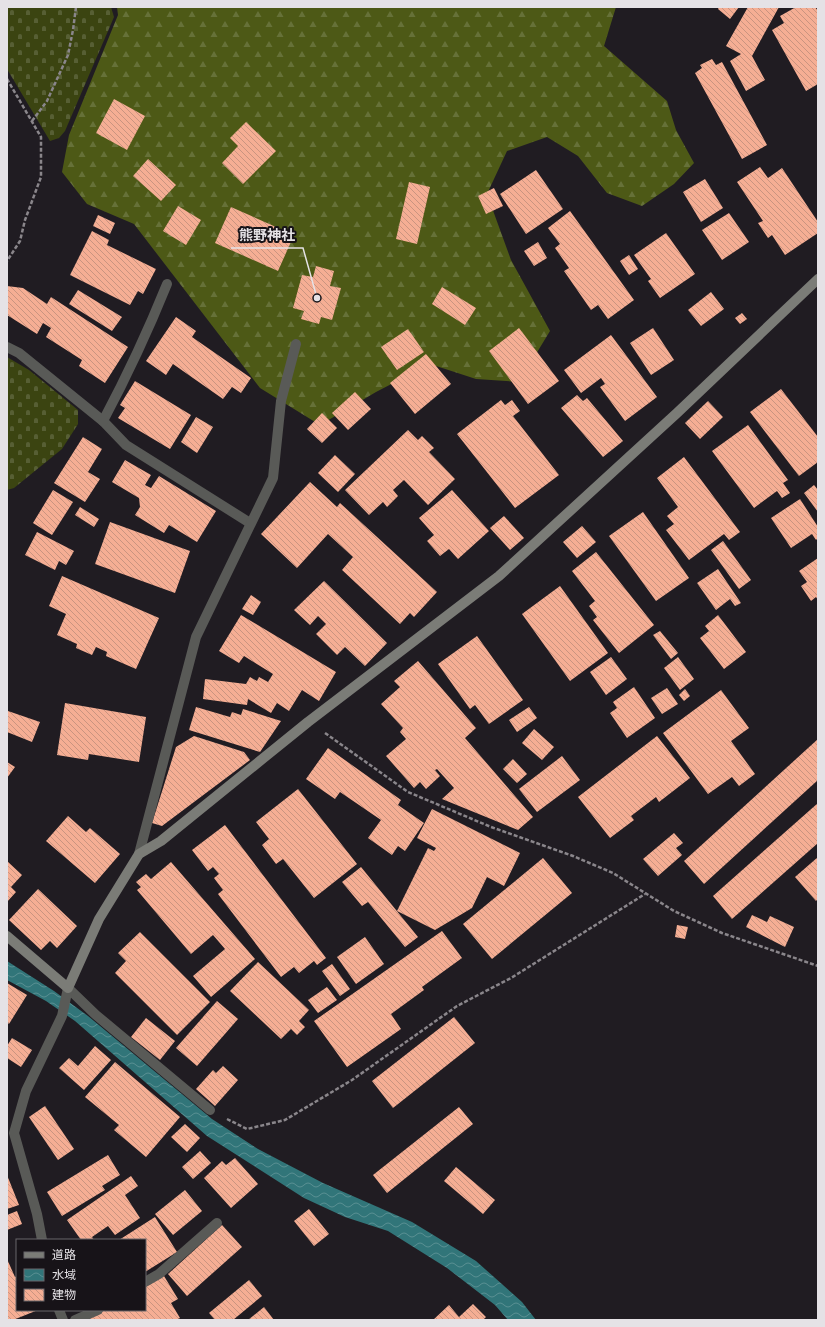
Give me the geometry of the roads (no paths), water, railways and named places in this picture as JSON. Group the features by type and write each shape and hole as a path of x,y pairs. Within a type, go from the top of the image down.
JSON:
{"street":[{"path":"139,854 161,841 308,722 500,576 677,413 818,279"},
{"path":"103,421 122,386 144,339 167,284"},
{"path":"42,1239 37,1214 10,1134 26,1091 62,1016 68,988 99,919 139,854 196,637 273,478 280,402 296,344"},
{"path":"7,347 19,353 103,421 126,446 250,523"},
{"path":"7,936 68,988 96,1015 210,1110"},
{"path":"146,1281 159,1274 217,1223"},
{"path":"75,1320 96,1311"}],"water":[{"path":"7,961 54,991 88,1016 212,1119 258,1149 323,1183 412,1222 476,1261 522,1302 536,1320 508,1320 495,1305 447,1268 388,1231 345,1217 304,1198 207,1136 75,1021 46,1001 7,980"}],"place":[{"name":"熊野神社","path":"317,298"}]}
